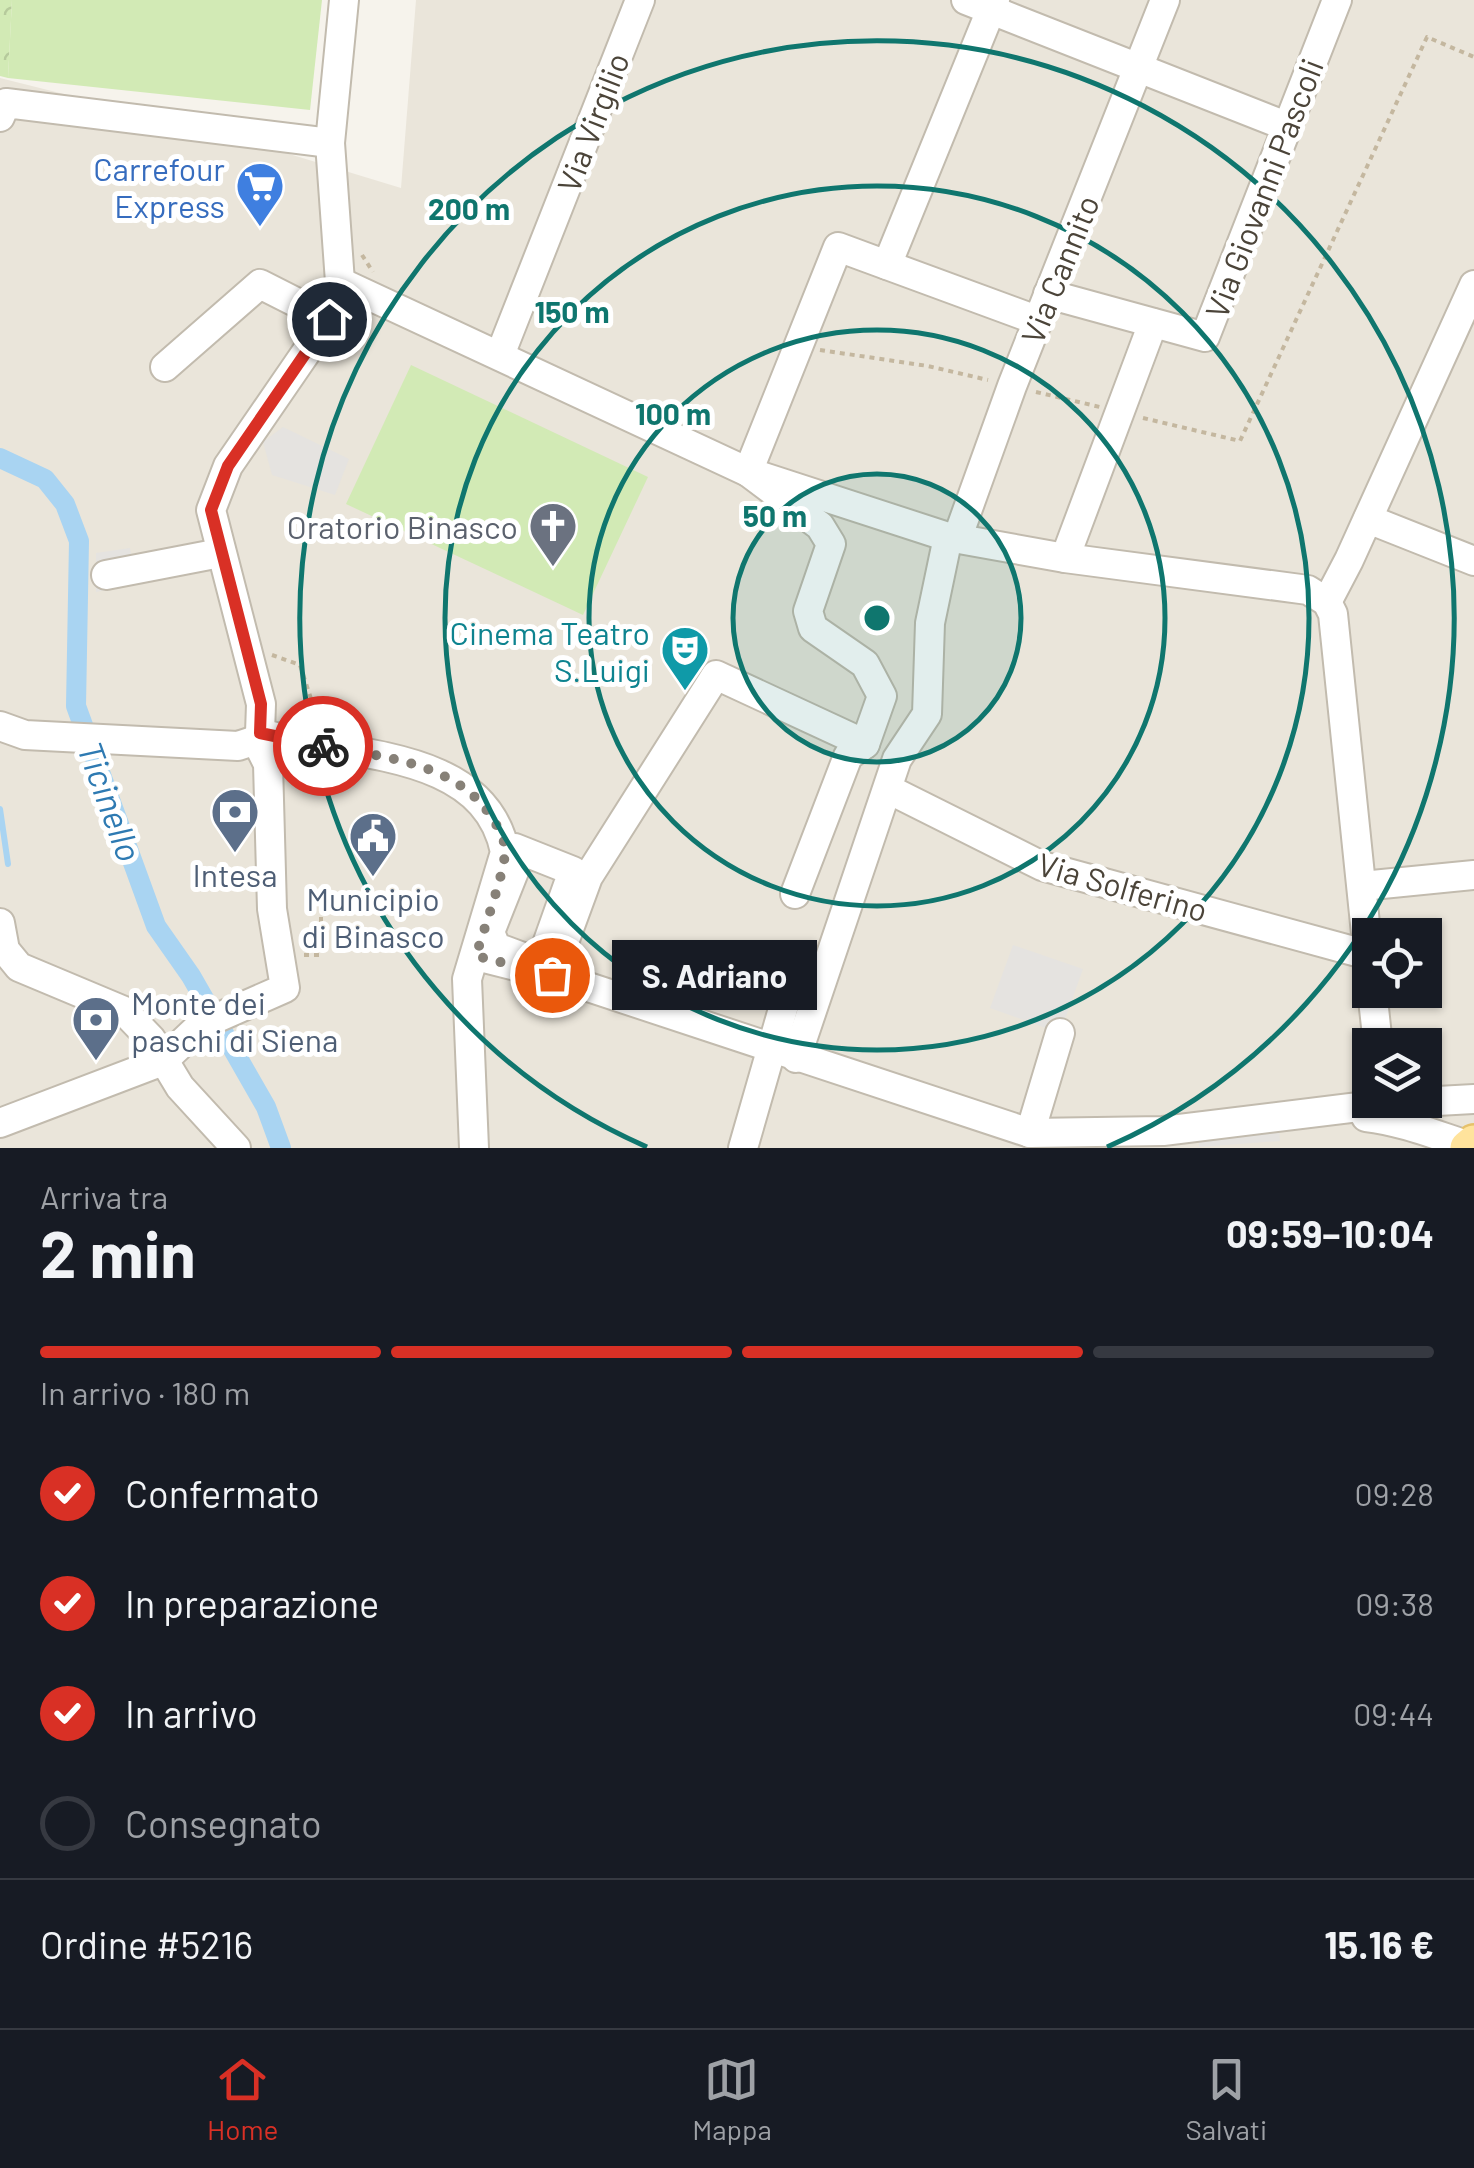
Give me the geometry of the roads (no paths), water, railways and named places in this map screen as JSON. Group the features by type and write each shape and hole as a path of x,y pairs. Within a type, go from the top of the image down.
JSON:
{"street":[{"path":"13,1148 6,1121 163,1061 200,1025 286,988 272,909 268,764 258,736 261,704 211,510 228,466 329,319 340,282 330,143 344,0"},
{"name":"Via Virgilio","path":"500,355 640,0"},
{"name":"Via Cannito","path":"783,1054 888,789 896,759 927,714 930,623 952,538 1164,0"},
{"name":"Via Giovanni Pascoli","path":"1048,294 1205,337 1338,0"},
{"path":"887,265 984,3 1286,126"},
{"path":"0,118 6,103 330,143"},
{"path":"748,472 838,247 1039,321"},
{"path":"340,282 748,472 952,538 1065,558 1308,590 1327,602 1334,614 1365,918"},
{"path":"165,367 260,284 329,319"},
{"path":"1327,602 1472,295"},
{"path":"1065,558 1153,323"},
{"path":"748,472 820,526 830,544 808,611 814,628 865,664 882,696 865,744 848,756 794,894"},
{"path":"1368,519 1474,561"},
{"path":"106,575 220,553"},
{"path":"552,975 588,877 716,675 865,744"},
{"path":"0,726 26,735 116,742 238,746 258,736 390,758 458,782 484,806 500,830 505,852 467,979 474,1148"},
{"name":"Via Solferino","path":"888,789 1042,866 1352,959"},
{"path":"1362,886 1474,875"},
{"path":"0,923 5,950 20,967 124,1011 151,1039 180,1087 236,1148"},
{"path":"476,956 552,975 1030,1133 1164,1140 1352,1111"},
{"path":"744,1148 783,1054 785,1002"},
{"path":"1030,1133 1060,1033"},
{"path":"1442,1101 1474,1099"},
{"path":"1442,1106 1457,1114 1471,1146"},
{"path":"1394,1118 1417,1139 1471,1146"}],"waterway":[{"name":"Ticinello","path":"0,458 45,479 65,504 79,541 76,706 156,926 191,976 266,1107 281,1148"},
{"path":"0,809 8,864"}],"place":[{"name":"Carrefour Express","path":"260,228"},
{"name":"Oratorio Binasco","path":"553,568"},
{"name":"Cinema Teatro S.Luigi","path":"685,692"},
{"name":"Intesa","path":"235,854"},
{"name":"Municipio di Binasco","path":"373,878"},
{"name":"S. Adriano","path":"552,975"},
{"name":"Monte dei paschi di Siena","path":"96,1062"}]}
